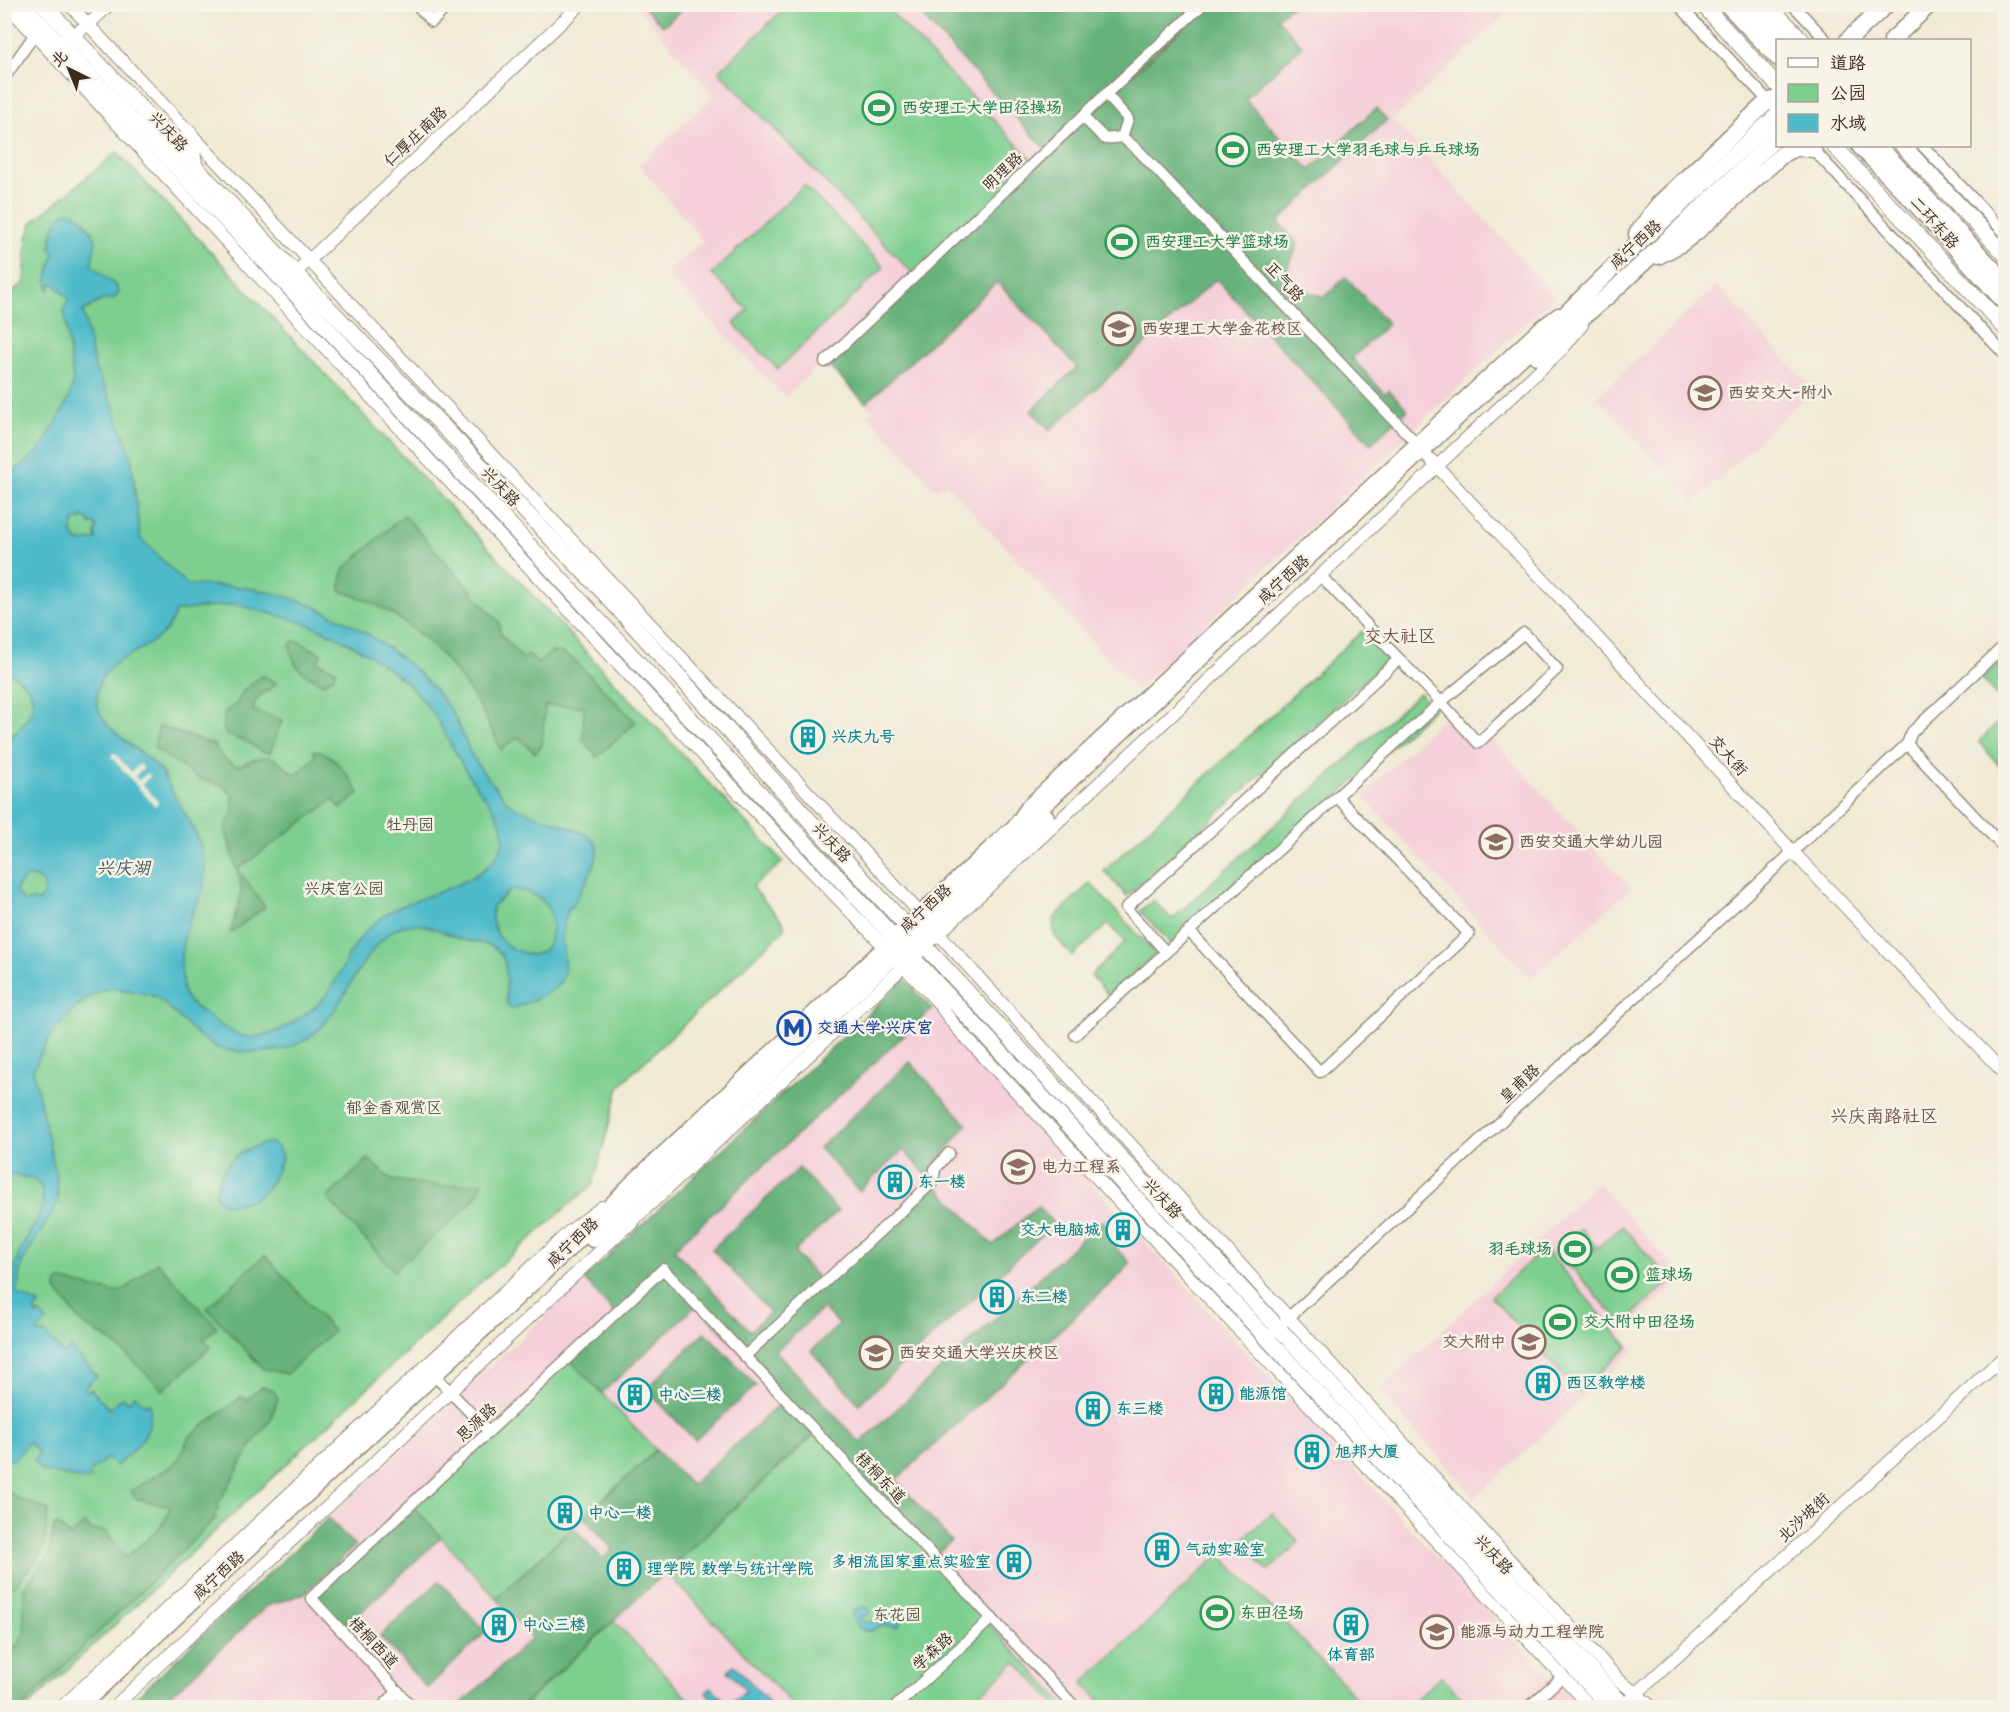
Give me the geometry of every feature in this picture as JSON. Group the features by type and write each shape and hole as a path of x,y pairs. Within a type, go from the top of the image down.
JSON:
{"main road":[{"name":"兴庆路","path":"22,4 47,29 66,39 195,166 285,283 603,592 905,947"},
{"name":"兴庆路","path":"43,4 47,29"},
{"path":"1702,4 1776,84"},
{"path":"1727,4 1776,56"},
{"path":"1747,4 1780,39"},
{"path":"1767,4 1801,39"},
{"path":"1849,39 1887,4"},
{"path":"1893,39 1930,4"},
{"name":"兴庆路","path":"66,39 285,283 905,947 1278,1328 1620,1707"},
{"name":"咸宁西路","path":"93,1707 441,1384 1426,454 1615,265 1659,204 1775,107"},
{"path":"189,132 195,166"},
{"name":"咸宁西路","path":"929,924 1007,834 1036,812 1426,454 1610,294 1776,138"},
{"path":"1639,266 1682,243 1790,149 1811,147"},
{"path":"1835,147 2006,329"},
{"name":"二环东路","path":"1861,147 2006,303"},
{"name":"二环东路","path":"1879,147 2006,283"},
{"path":"1904,147 2006,255"},
{"name":"咸宁西路","path":"78,1707 441,1384 632,1184 905,947"},
{"path":"584,1248 631,1222"}],"street":[{"path":"6,4 47,29 285,283"},
{"path":"66,39 88,25 110,4"},
{"path":"416,4 432,22 450,4"},
{"name":"仁厚庄南路","path":"285,283 581,4"},
{"name":"明理路","path":"825,362 1203,4"},
{"path":"1678,4 1775,107"},
{"path":"1792,4 1825,39"},
{"path":"4,78 47,29 76,7 88,25 929,924 1278,1328 1612,1672 1653,1707"},
{"path":"1083,117 1105,139 1122,137 1128,119 1106,94"},
{"name":"正气路","path":"1122,137 1138,150 1426,454"},
{"path":"1811,147 2006,356"},
{"path":"1924,147 2006,234"},
{"path":"929,924 1320,575 1426,454"},
{"name":"交大街","path":"1426,454 1793,852 2006,1075"},
{"path":"1074,1035 1441,702 1524,633 1557,669 1478,743 1441,702 1320,575"},
{"name":"皇甫路","path":"1278,1328 1793,852 1907,744 1912,732 2006,644"},
{"path":"1166,952 1126,909 1399,659"},
{"path":"1907,744 2006,850"},
{"path":"1189,931 1320,1072 1469,934 1337,797"},
{"path":"113,1707 441,1384 631,1222 905,947 935,999 956,1027 1592,1707"},
{"path":"745,1356 933,1182 935,1169 949,1153"},
{"path":"61,1707 570,1231 632,1184"},
{"name":"梧桐东道","path":"663,1269 1076,1707"},
{"name":"思源路","path":"311,1598 663,1269"},
{"name":"北沙坡街","path":"1620,1707 2006,1355"},
{"path":"441,1384 489,1432"},
{"name":"梧桐西道","path":"311,1598 413,1707"},
{"name":"学森路","path":"894,1707 992,1618"},
{"path":"1528,1707 1563,1676"},
{"path":"381,1707 398,1691"}],"shaded area":[{"name":"西安理工大学金花校区","path":"635,5 1515,5 1393,120 1555,296 1137,690 946,483 936,489 868,415 873,411 822,362 785,397 665,273 703,241 639,165 714,95"},
{"name":"西安交大-附小","path":"1717,285 1813,389 1694,502 1597,397"},
{"name":"西安交通大学幼儿园","path":"1450,711 1478,743 1488,735 1631,888 1531,978 1362,796"},
{"name":"西安交通大学兴庆校区","path":"905,979 1275,1384 1578,1707 125,1708"},
{"name":"交大附中","path":"1598,1183 1684,1278 1621,1334 1634,1350 1475,1498 1379,1391"}],"green space":[{"path":"642,5 688,5 663,26"},
{"path":"788,5 884,5 1035,163 915,276 719,71"},
{"path":"912,5 1206,5 1047,151"},
{"path":"1208,5 1293,5 1277,18 1302,46 1245,99 1310,170 1376,108 1387,120 1278,222 1298,243 1282,284 1325,297 1346,277 1388,324 1352,358 1385,394 1389,390 1408,410 1371,444 1216,279 1050,430 1031,411 1077,367 997,282 866,403 825,362"},
{"name":"兴庆宫公园","path":"117,152 783,862 752,887 784,923 784,930 625,1080 619,1088 593,1184 482,1281 27,1707 5,1708 5,297 24,283 27,238 32,223"},
{"path":"804,185 884,267 778,369 734,324 748,310 712,274"},
{"path":"404,515 499,622 500,633 523,659 529,655 538,664 551,652 562,653 572,658 636,722 597,757 583,740 584,706 545,706 542,746 535,753 518,737 501,750 474,698 438,652 417,632 393,615 368,601 340,591 343,570"},
{"path":"1362,631 1387,660 1127,896 1104,871"},
{"path":"293,641 298,641 322,654 317,662 336,670 333,677 323,684 300,670 292,655 290,646"},
{"path":"2005,657 2005,706 1982,679"},
{"path":"264,676 276,683 258,698 254,711 282,720 270,753 260,751 246,741 226,735 223,728 225,712 237,703 244,690"},
{"path":"1419,693 1434,708 1173,946 1140,911 1153,900 1172,919"},
{"path":"2005,715 2006,768 2003,770 1979,742"},
{"path":"159,726 214,745 222,757 239,766 266,757 276,759 288,770 297,774 315,757 314,751 320,751 340,766 359,793 341,809 334,799 238,869 265,907 230,933 241,896 241,885 225,828 233,811 232,794 221,785 199,779 154,748"},
{"path":"1090,883 1156,954 1108,995 1091,975 1125,942 1108,924 1072,956 1054,935 1053,919"},
{"path":"905,979 932,1009 674,1249 750,1331 770,1312 712,1249 799,1168 838,1211 794,1252 822,1283 933,1182 993,1245 1038,1206 1054,1224 859,1404 811,1351 839,1325 823,1308 776,1351 860,1443 1102,1220 1120,1240 1114,1246 1130,1263 1121,1274 896,1480 951,1541 934,1556 816,1432 521,1707 457,1708 532,1638 496,1598 573,1527 603,1559 613,1549 584,1518 656,1450 691,1485 785,1399 697,1305 602,1393 568,1358 615,1314 584,1279"},
{"path":"910,1062 967,1124 927,1175 903,1150 859,1191 819,1148"},
{"path":"368,1159 392,1180 442,1186 483,1182 479,1192 468,1206 394,1271 327,1198"},
{"name":"篮球场","path":"1622,1226 1671,1281 1622,1324 1573,1269"},
{"name":"羽毛球场","path":"1581,1229 1596,1246 1570,1269 1555,1253"},
{"name":"交大附中田径场","path":"1544,1248 1628,1347 1578,1392 1491,1297"},
{"path":"265,1255 333,1331 287,1374 263,1369 207,1308"},
{"path":"157,1262 217,1327 204,1339 211,1347 163,1390 124,1352 105,1337 84,1326 56,1290 59,1280 115,1292 130,1285"},
{"path":"705,1332 756,1386 695,1440 646,1389"},
{"path":"568,1358 656,1450 496,1598 411,1504"},
{"path":"262,1387 272,1390 278,1399 270,1421 253,1443 217,1506 219,1510 214,1514 216,1518 22,1707 7,1707 5,1705 5,1672 10,1655 24,1634 24,1588 49,1556 54,1525 58,1525 70,1536 85,1523 91,1530 106,1531 126,1557 159,1529 170,1507 137,1499 131,1491 173,1465 180,1457 189,1437 242,1396 246,1400"},
{"name":"东花园","path":"816,1433 992,1618 988,1623 1067,1707 1059,1707 1016,1662 966,1707 795,1707 666,1572"},
{"path":"5,1490 19,1499 49,1510 43,1550 13,1587 5,1581"},
{"path":"411,1504 441,1537 341,1631 311,1598"},
{"path":"1272,1513 1299,1542 1268,1571 1241,1541"},
{"path":"328,1518 355,1546 305,1593 267,1606 158,1707 125,1707"},
{"name":"东田径场","path":"1220,1554 1365,1707 1106,1707 1083,1683"},
{"path":"439,1581 486,1632 427,1688 380,1636"},
{"path":"614,1621 696,1707 521,1708"},
{"path":"1441,1676 1471,1707 1407,1707"}],"water":[{"name":"兴庆湖","path":"70,211 75,213 89,228 96,241 91,265 116,286 119,292 115,298 100,301 83,311 95,369 110,398 131,455 140,538 187,585 238,587 282,596 338,617 390,649 434,689 451,711 476,762 507,801 529,813 582,833 592,839 598,852 589,877 572,907 569,907 565,919 562,939 564,971 560,983 547,994 517,1007 510,1008 507,1004 505,964 498,951 491,946 460,939 433,928 410,925 391,933 371,952 328,1019 315,1033 299,1043 279,1050 244,1052 218,1048 197,1035 157,998 118,989 108,989 93,995 70,1014 52,1034 33,1070 57,1179 58,1200 22,1262 18,1295 40,1304 34,1311 47,1322 37,1331 40,1334 43,1332 64,1354 71,1348 97,1376 84,1388 87,1391 91,1389 109,1409 123,1397 128,1402 135,1395 145,1405 149,1402 150,1413 147,1431 137,1446 116,1466 107,1458 88,1474 91,1478 85,1480 42,1471 34,1461 39,1453 29,1442 13,1461 5,1457 5,1304 13,1294 16,1262 36,1223 42,1206 42,1196 41,1186 32,1178 5,1174 4,916 9,901 4,895 5,743 30,714 32,696 19,679 5,670 5,479 38,452 69,398 73,381 64,309 69,299 54,284 51,284 49,290 47,281 54,254 50,248 53,231 57,221 64,213","holes":["83,517 97,527 96,539 78,542 71,532 74,522 78,519 80,521","234,604 318,628 369,655 401,678 426,704 466,771 499,819 504,837 495,858 472,877 401,906 385,915 361,937 330,990 319,1003 292,1023 268,1035 248,1037 228,1030 194,1006 185,996 181,954 188,926 204,884 205,868 201,846 159,769 117,734 100,713 97,701 98,688 104,676 124,658 161,635 170,625 175,611","27,876 43,883 45,891 39,901 24,902 16,892","513,889 539,898 546,905 551,917 552,933 547,946 533,955 508,946 495,929 492,906"]},
{"path":"269,1142 278,1147 282,1159 267,1187 256,1198 249,1201 221,1203 215,1195 220,1178 228,1164 239,1154"},
{"path":"867,1607 870,1613 864,1617 860,1615 860,1621 871,1622 897,1614 901,1622 898,1627 887,1625 870,1631 862,1629 854,1622 852,1612"},
{"path":"734,1665 768,1701 767,1707 720,1707 706,1692 711,1687 729,1705 746,1690 728,1671"}],"pier":[{"path":"114,753 131,772 140,764 143,768 135,776 138,781 148,773 150,776 142,784 158,802 155,806 111,756"}],"place":[{"name":"西安理工大学田径操场","path":"879,108"},
{"name":"西安理工大学羽毛球与乒乓球场","path":"1233,150"},
{"name":"西安理工大学篮球场","path":"1122,242"},
{"name":"西安理工大学金花校区","path":"1119,329"},
{"name":"西安交大-附小","path":"1705,393"},
{"name":"兴庆九号","path":"808,737"},
{"name":"西安交通大学幼儿园","path":"1496,842"},
{"name":"交通大学·兴庆宫","path":"794,1028"},
{"name":"电力工程系","path":"1018,1167"},
{"name":"东一楼","path":"895,1182"},
{"name":"交大电脑城","path":"1123,1230"},
{"name":"羽毛球场","path":"1575,1249"},
{"name":"篮球场","path":"1622,1275"},
{"name":"东二楼","path":"997,1297"},
{"name":"交大附中田径场","path":"1560,1322"},
{"name":"交大附中","path":"1529,1342"},
{"name":"西安交通大学兴庆校区","path":"876,1353"},
{"name":"西区教学楼","path":"1543,1383"},
{"name":"能源馆","path":"1216,1394"},
{"name":"中心二楼","path":"635,1395"},
{"name":"东三楼","path":"1093,1409"},
{"name":"旭邦大厦","path":"1312,1452"},
{"name":"中心一楼","path":"565,1513"},
{"name":"气动实验室","path":"1162,1550"},
{"name":"多相流国家重点实验室","path":"1014,1562"},
{"name":"理学院 数学与统计学院","path":"624,1569"},
{"name":"东田径场","path":"1217,1613"},
{"name":"中心三楼","path":"499,1625"},
{"name":"体育部","path":"1351,1625"},
{"name":"能源与动力工程学院","path":"1437,1632"}],"district":[{"name":"交大社区","path":"1400,637"},
{"name":"兴庆南路社区","path":"1884,1117"}],"park label":[{"name":"牡丹园","path":"410,825"},
{"name":"郁金香观赏区","path":"394,1108"}]}
